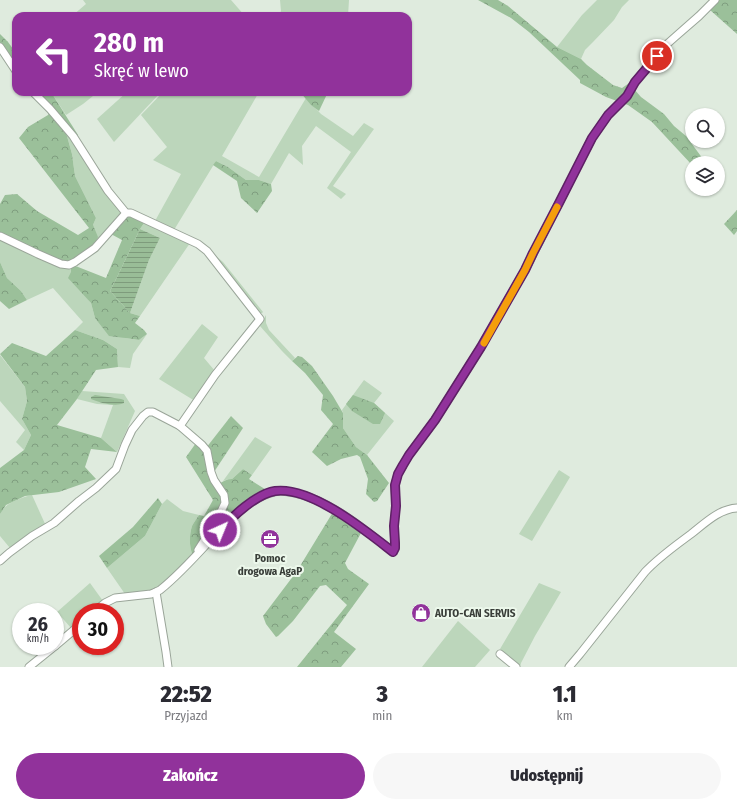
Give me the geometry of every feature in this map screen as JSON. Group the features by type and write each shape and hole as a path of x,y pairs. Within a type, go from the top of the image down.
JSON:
{"street":[{"path":"105,603 115,598 151,594 165,586 229,520 243,508 268,493 282,491 299,494 310,498 340,513 393,552 395,548 395,485 398,474 409,455 435,420 481,347 525,270 592,138 608,115 627,96 635,82 666,45 715,0"},
{"path":"0,47 12,65"},
{"path":"37,96 73,136 108,191 126,213 131,213 198,244 207,251 260,319 215,375 180,426"},
{"path":"0,236 61,264 69,265 95,248 126,213"},
{"path":"0,560 32,536 54,523 116,469 132,430 148,412 153,412 180,426 207,451 214,480 224,494 225,503 217,520 198,548 194,557"},
{"path":"569,667 652,564 710,519 728,510 737,508"},
{"path":"156,592 168,667"},
{"path":"64,638 72,632"},
{"path":"500,654 516,667"},
{"path":"29,667 44,655"}],"shaded area":[{"path":"83,0 231,0 242,12 77,12 86,4"},
{"path":"280,0 349,0 348,12 281,11"},
{"path":"597,0 629,0 622,7 614,20 585,50 581,59 557,47 582,15"},
{"path":"54,96 93,96 83,104 66,115"},
{"path":"123,96 157,96 114,142 97,119"},
{"path":"159,96 257,96 222,156 259,177 306,98 321,114 353,136 364,123 374,129 333,186 346,194 341,199 327,188 351,152 316,126 302,146 303,165 289,153 271,184 259,180 246,180 228,167 216,161 174,230 155,221 181,174 153,160 167,147 141,115"},
{"path":"65,129 123,213 94,246 93,225 96,218 75,176 72,154"},
{"path":"144,223 190,243 140,316 130,313 149,260 160,238 140,229"},
{"path":"140,229 160,238 149,260 130,313 110,291"},
{"path":"0,238 71,267 71,272 91,303 95,318 125,338 139,340 147,334 133,354 130,368 118,367 117,349 103,340 75,330 83,322 53,288 27,300 21,291 7,278 0,262"},
{"path":"210,251 223,262 263,312 262,313 257,313"},
{"path":"266,315 266,323 269,330 295,358 292,361 260,326"},
{"path":"202,324 218,337 204,358 215,371 195,401 159,379"},
{"path":"0,355 25,387 27,401 22,419 31,435 24,450 16,442 25,430 0,401"},
{"path":"364,380 382,393 374,403 394,421 367,455 356,447 343,428 342,410"},
{"path":"82,391 124,394 135,411 117,452 101,438 113,405 97,404 77,399"},
{"path":"95,395 121,399 124,400 124,403 117,405 99,402 91,399 91,397"},
{"path":"255,437 272,447 252,475 243,469 232,479 223,481"},
{"path":"559,470 570,477 532,541 519,534"},
{"path":"32,495 46,526 10,548 0,536 0,514 9,504 23,497"},
{"path":"167,499 183,511 199,515 192,526 190,534 190,545 193,556 156,590 125,594 107,568 145,536 162,504"},
{"path":"90,583 103,601 101,603 72,603 71,628 64,620 64,606"},
{"path":"539,583 561,592 535,636 520,667 500,649"},
{"path":"458,621 490,650 475,667 422,667"}],"green space":[{"path":"478,0 498,0 508,6 557,47 581,59 613,85 622,88 632,81 634,89 641,97 664,114 674,126 685,135 685,148 695,148 701,156 685,156 685,157 652,122 628,105 606,97 580,83 580,80 529,32 511,18"},
{"path":"712,0 737,0 737,34 710,10"},
{"path":"0,34 12,48 12,62 0,45"},
{"path":"40,96 54,96 78,135 75,136"},
{"path":"303,96 326,96 319,111 311,105"},
{"path":"50,111 65,129 72,154 75,176 96,218 93,225 98,237 94,246 69,263 62,262 0,234 0,204 5,195 17,194 37,211 78,235 89,228 19,138 28,127 48,115"},
{"path":"216,161 228,167 246,180 259,180 271,184 272,191 257,213 241,198 237,181 213,165"},
{"path":"737,210 737,231 734,235 724,224"},
{"path":"126,215 144,223 110,291 130,313 140,316 135,323 147,334 139,340 109,336 95,318 91,303 68,278 73,265 106,278 122,240 109,233"},
{"path":"0,262 7,278 21,291 27,300 9,309 0,301"},
{"path":"75,330 103,340 117,349 118,367 96,370 77,399 57,425 101,438 117,452 91,449 85,467 96,479 59,492 25,496 6,505 0,514 0,468 24,450 31,435 22,419 27,401 25,387 0,354 12,343 46,356"},
{"path":"298,356 302,357 312,366 333,396 343,413 343,428 356,447 367,455 389,483 377,501 374,502 366,494 368,479 360,457 357,455 341,459 327,466 312,452 333,424 321,410 323,395 305,373 292,361"},
{"path":"353,395 374,403 385,413 380,424 373,424 352,411 346,404"},
{"path":"231,416 243,428 214,472 206,448"},
{"path":"196,443 204,452 219,484 225,480 232,479 243,469 252,475 249,479 268,491 193,556 190,541 192,526 199,515 204,516 213,500 186,457"},
{"path":"158,498 162,504 145,536 107,568 99,556 133,527"},
{"path":"333,512 362,531 345,563 348,569 369,584 334,632 356,649 341,667 297,667 347,605 326,585 320,586 293,621 276,637 266,624 263,616 297,571"}],"slow traffic":[{"path":"484,343 525,270 557,207"}],"place":[{"name":"Pomoc drogowa AgaP","path":"270,539"},
{"name":"AUTO-CAN SERVIS","path":"421,613"}],"route":[{"path":"220,530 236,514 249,504 268,493 282,491 290,492 310,498 340,513 393,552 395,548 395,485 398,474 409,455 435,420 481,347 525,270 592,138 608,115 627,96 632,86 657,56"}]}
